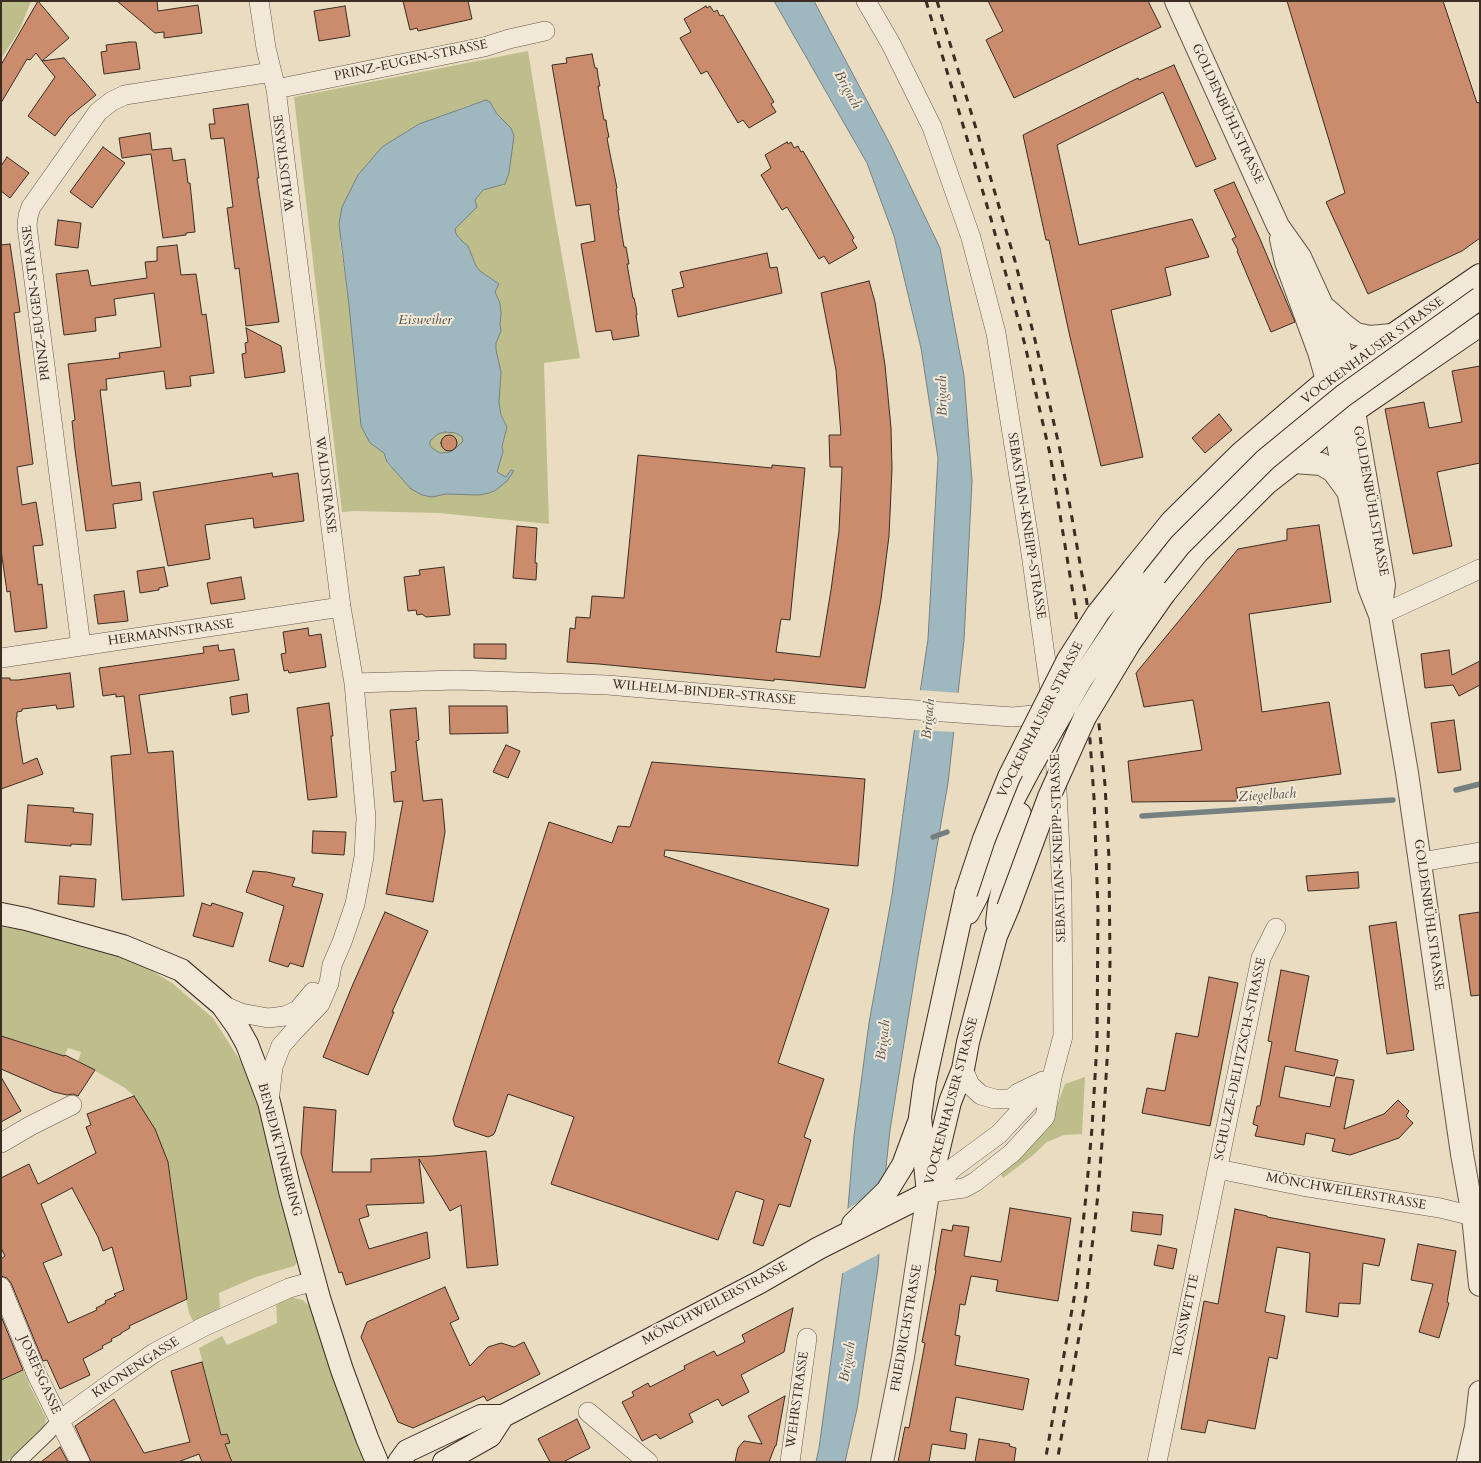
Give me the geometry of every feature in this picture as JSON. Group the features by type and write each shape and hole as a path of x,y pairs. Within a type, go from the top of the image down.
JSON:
{"main road":[{"name":"GOLDENBÜHLSTRASSE","path":"1176,1 1278,226 1300,257 1322,305 1339,346 1336,374"},
{"name":"GOLDENBÜHLSTRASSE","path":"1278,226 1286,262 1318,352 1336,374"},
{"name":"VOCKENHAUSER STRASSE","path":"928,1193 920,1117 927,1074 959,930 971,894 984,839 1010,776 1068,660 1098,613 1172,521 1241,453 1336,374 1480,275"},
{"name":"VOCKENHAUSER STRASSE","path":"971,894 1010,806 1030,768 1081,680 1124,614 1180,545 1265,460 1343,396 1480,298"},
{"path":"1322,305 1356,334 1370,337 1392,335"},
{"name":"VOCKENHAUSER STRASSE","path":"1004,906 1049,797 1085,717 1129,644 1164,594 1197,553 1267,483 1294,462 1335,424 1480,325"},
{"name":"GOLDENBÜHLSTRASSE","path":"1354,411 1384,585 1380,616"},
{"name":"GOLDENBÜHLSTRASSE","path":"1335,424 1369,587 1380,616 1415,822 1462,1154 1476,1217 1480,1285"},
{"path":"1294,462 1321,464 1333,471 1350,493"},
{"name":"VOCKENHAUSER STRASSE","path":"928,1193 950,1102 963,1069 968,1042 1004,906 1030,768"},
{"name":"BENEDIKTINERRING","path":"1,914 26,919 130,948 181,970 222,1005 237,1026 247,1044 269,1102 314,1281 342,1370 377,1462"},
{"path":"827,1244 887,1191 903,1165 920,1117"},
{"name":"MÖNCHWEILERSTRASSE","path":"399,1462 407,1452 481,1416 503,1416 760,1282 827,1244 928,1193"},
{"name":"FRIEDRICHSTRASSE","path":"882,1462 903,1357 928,1193"},
{"path":"1468,1462 1476,1427 1480,1392"},
{"name":"MÖNCHWEILERSTRASSE","path":"444,1462 490,1436 503,1416"}],"street":[{"name":"WALDSTRASSE","path":"259,1 266,48 274,81 340,607 354,682 366,818 364,857 355,904 342,942 332,965 329,982 320,1004 281,1046 273,1067 269,1102"},
{"name":"SEBASTIAN-KNEIPP-STRASSE","path":"866,1 891,44 932,127 973,245 996,333 1030,546 1053,713 1062,890 1063,1036 1052,1077 999,1134 953,1168 928,1193"},
{"name":"PRINZ-EUGEN-STRASSE","path":"81,646 27,226 31,207 98,112 112,101 125,95 274,81 484,47 509,39 545,31"},
{"path":"1380,616 1480,569"},
{"name":"HERMANNSTRASSE","path":"1,658 340,607"},
{"name":"WILHELM-BINDER-STRASSE","path":"354,682 457,680 608,685 791,701 981,714 1013,716 1053,713"},
{"path":"1420,862 1480,852"},
{"name":"SCHULZE-DELITZSCH-STRASSE","path":"1218,1169 1261,958 1276,928"},
{"name":"WALDSTRASSE","path":"222,1005 241,1013 268,1018 285,1016 298,1010 311,996 320,978 332,965"},
{"path":"963,1069 970,1085 981,1095 995,1099 1010,1099 1018,1093 1052,1077"},
{"path":"1,1143 30,1126 72,1105"},
{"name":"MÖNCHWEILERSTRASSE","path":"1218,1169 1302,1186 1440,1208 1476,1217"},
{"name":"ROSSWETTE","path":"1158,1462 1218,1169"},
{"name":"KRONENGASSE","path":"18,1462 60,1420 154,1353 203,1327 288,1288 314,1281"},
{"name":"JOSEFSGASSE","path":"1,1287 37,1375 80,1462"},
{"name":"WEHRSTRASSE","path":"790,1462 807,1338"},
{"path":"588,1412 648,1462"}],"green space":[{"path":"1,1 31,1 19,31 1,59"},
{"path":"528,51 580,358 544,363 549,524 439,513 342,512 294,97","holes":["490,102 497,114 511,128 509,173 503,186 495,186 483,190 455,228 456,234 468,246 476,266 480,271 499,284 495,292 500,303 501,331 496,343 496,350 501,372 499,403 501,415 506,424 502,447 503,452 497,472 506,477 511,470 513,472 489,493 479,495 446,494 432,497 422,495 387,463 385,453 381,449 349,305 340,241 374,157 382,147 419,124 436,119 469,105"]},
{"path":"445,432 456,433 462,437 463,441 450,452 440,453 432,448 430,441 438,434"},
{"path":"1,927 27,930 117,954 142,965 172,983 213,1018 241,1062 257,1102 298,1261 294,1266 256,1277 219,1293 220,1309 193,1321 189,1313 183,1283 172,1184 168,1162 155,1129 134,1096 125,1088 78,1061 81,1052 68,1048 64,1056 1,1036"},
{"path":"1085,1077 1082,1134 1064,1135 1047,1142 1032,1156 1003,1178 1000,1172 1035,1137 1057,1105 1065,1084"},
{"path":"290,1297 303,1300 311,1308 328,1363 362,1454 363,1462 232,1462 220,1431 199,1348 222,1336 227,1345 277,1323 276,1302"},
{"path":"24,1370 30,1386 46,1418 44,1428 6,1462 1,1462 1,1380"}],"water":[{"name":"Brigach","path":"774,1 814,1 891,146 940,248 964,376 972,481 964,640 948,783 890,1130 883,1195 878,1268 857,1409 845,1462 816,1462 842,1279 854,1136 869,1023 892,895 928,639 938,458 921,348 894,236 867,163"},
{"name":"Eisweiher","path":"486,100 490,102 497,114 511,128 514,136 509,173 505,184 483,190 475,200 477,207 455,229 456,234 468,246 476,266 480,271 499,284 495,292 500,303 501,331 496,343 496,350 501,372 499,403 501,415 507,427 502,447 503,452 497,472 506,477 511,470 514,471 507,481 496,490 479,495 446,494 432,497 422,495 411,489 387,462 384,453 370,443 361,426 339,224 342,207 358,175 382,147 419,124","holes":["445,432 456,433 462,437 463,441 450,452 440,453 430,445 430,441 438,434"]}],"pier":[{"path":"918,690 960,693 956,732 912,730"},
{"path":"874,1192 885,1195 881,1253 841,1274 846,1210"}],"building":[{"path":"38,1 69,38 42,61 36,53 30,60 27,59 1,103 1,65"},
{"path":"117,1 157,1 158,11 198,5 202,33 164,38 164,32 155,33"},
{"path":"403,1 468,1 472,19 418,31 417,28 410,30"},
{"path":"988,1 1148,1 1161,27 1014,98 986,40 1003,31"},
{"path":"1287,1 1443,1 1477,103 1480,102 1480,238 1462,251 1368,294 1326,202 1345,193"},
{"path":"345,6 350,36 319,41 314,11"},
{"path":"706,6 707,8 710,6 714,12 717,10 720,16 723,15 774,102 771,104 776,112 749,128 743,120 738,123 707,71 701,74 680,38 691,32 684,19"},
{"path":"136,42 140,69 104,74 101,52 107,51 106,45"},
{"path":"592,54 595,68 597,68 600,86 598,86 604,120 606,120 609,137 607,138 617,188 618,210 624,247 626,247 629,264 627,264 636,307 639,336 613,340 611,330 596,332 581,244 595,241 590,204 576,206 552,65 567,63 566,58"},
{"path":"64,58 96,95 69,117 55,136 28,116 55,77 42,61"},
{"path":"1174,65 1216,159 1196,167 1163,92 1057,145 1079,245 1192,219 1209,257 1165,268 1171,295 1111,310 1143,457 1101,466 1070,337 1049,240 1046,240 1023,135 1138,78 1139,80"},
{"path":"248,104 259,178 257,178 279,322 246,326 239,268 235,269 227,208 233,207 224,138 211,139 209,124 215,124 213,109"},
{"path":"150,133 152,150 171,148 173,161 185,159 188,183 190,183 195,232 186,233 186,235 163,238 151,154 122,158 119,138"},
{"path":"787,142 788,144 791,142 794,148 798,146 801,152 803,151 854,238 852,240 857,248 829,264 824,256 819,259 787,207 782,210 761,175 771,168 765,155"},
{"path":"103,147 125,163 92,208 70,192"},
{"path":"7,157 29,173 10,198 1,191 1,166"},
{"path":"1234,182 1295,322 1271,332 1237,251 1238,250 1232,239 1236,237 1214,190"},
{"path":"58,220 81,223 78,248 55,245"},
{"path":"10,244 20,312 14,313 33,464 17,467 22,505 36,502 43,545 33,546 38,585 42,584 47,628 15,632 10,591 7,592 1,550 1,245"},
{"path":"177,245 181,275 196,274 202,315 206,314 214,373 190,376 191,386 166,389 164,371 106,379 107,390 100,390 112,486 140,482 142,500 113,504 116,528 86,531 75,450 72,421 75,420 68,364 120,358 119,353 161,347 154,293 114,299 116,315 95,318 96,331 64,335 56,274 88,270 91,286 147,278 145,262 157,261 157,247"},
{"path":"767,253 770,268 777,267 782,293 678,317 672,290 684,287 680,272"},
{"path":"869,281 875,302 885,365 891,428 892,469 889,536 881,599 865,688 567,662 570,628 575,629 576,617 590,618 592,596 624,598 638,455 772,468 772,465 805,468 790,620 781,619 776,652 820,657 839,531 842,467 830,467 829,435 841,435 836,370 821,293"},
{"path":"246,328 281,346 285,372 245,378 242,354 246,353 245,343 248,342"},
{"path":"1480,366 1480,463 1437,472 1452,546 1413,554 1385,409 1424,402 1429,428 1462,422 1452,371"},
{"path":"1219,414 1232,430 1205,453 1192,438"},
{"path":"446,435 452,435 457,440 455,449 452,451 446,451 441,446 441,440"},
{"path":"272,473 273,477 298,473 304,521 254,528 253,518 205,525 210,559 168,566 153,492"},
{"path":"1319,525 1331,602 1249,614 1262,712 1329,702 1341,774 1236,788 1238,801 1132,802 1128,761 1202,750 1193,700 1144,707 1136,673 1238,549 1287,540 1287,529"},
{"path":"517,526 537,528 535,563 537,563 536,580 513,578"},
{"path":"164,567 168,586 159,588 159,590 140,593 137,571"},
{"path":"444,567 450,615 426,617 422,614 417,615 416,610 408,611 404,577 420,575 419,570"},
{"path":"241,577 245,599 211,604 207,583"},
{"path":"124,591 128,621 98,624 94,595"},
{"path":"308,628 309,636 321,634 326,667 289,673 288,670 284,671 281,654 286,653 283,632"},
{"path":"474,644 506,644 506,659 474,658"},
{"path":"218,645 219,651 234,649 239,680 139,695 148,753 173,751 184,896 122,900 111,756 131,754 124,696 116,697 116,694 103,696 99,668 204,653 203,647"},
{"path":"1449,650 1452,675 1480,661 1480,685 1459,696 1453,685 1425,688 1421,654"},
{"path":"70,673 74,707 57,709 56,705 22,709 22,711 17,712 16,718 23,764 37,758 43,774 1,789 1,678 18,680"},
{"path":"247,694 249,712 232,715 230,697"},
{"path":"329,703 337,797 308,800 297,708"},
{"path":"449,706 507,706 508,733 450,734"},
{"path":"416,708 419,740 416,741 423,801 442,799 445,832 433,902 386,894 403,801 394,802 391,772 396,771 390,710"},
{"path":"1454,720 1461,770 1438,773 1431,723"},
{"path":"506,745 520,751 508,778 493,772"},
{"path":"652,762 865,779 858,866 665,850 664,856 829,909 778,1063 824,1079 804,1137 811,1140 790,1207 779,1204 763,1246 753,1243 764,1200 736,1191 718,1240 551,1184 574,1117 508,1094 493,1135 488,1137 455,1126 453,1119 549,822 612,843 618,826 630,827"},
{"path":"28,805 74,808 73,812 93,814 91,845 71,844 71,846 25,842"},
{"path":"313,831 346,832 344,855 312,853"},
{"path":"253,871 267,872 295,878 292,886 323,894 303,967 290,963 288,967 269,961 284,906 246,892"},
{"path":"1358,872 1359,888 1308,891 1306,876"},
{"path":"60,876 96,879 94,907 58,904"},
{"path":"202,903 211,906 212,903 243,913 233,947 193,936"},
{"path":"385,912 428,931 392,1012 394,1012 368,1075 323,1057"},
{"path":"1480,912 1480,995 1471,996 1459,915"},
{"path":"1396,922 1414,1050 1387,1054 1369,926"},
{"path":"1281,970 1309,976 1295,1051 1338,1060 1334,1076 1285,1066 1279,1097 1330,1107 1336,1077 1354,1080 1344,1129 1384,1114 1398,1100 1409,1111 1406,1116 1413,1123 1399,1138 1350,1155 1332,1151 1335,1139 1306,1133 1304,1145 1255,1136 1258,1126 1253,1124 1257,1106 1260,1106 1272,1042 1268,1041"},
{"path":"1209,977 1238,983 1210,1126 1142,1113 1147,1088 1165,1091 1176,1033 1198,1037"},
{"path":"1,1036 64,1056 65,1055 95,1070 78,1096 54,1092 1,1069"},
{"path":"1,1077 21,1111 1,1122"},
{"path":"134,1096 155,1129 168,1162 187,1299 129,1326 130,1328 111,1339 112,1341 102,1346 103,1348 83,1359 90,1375 60,1389 47,1360 43,1361 11,1283 7,1278 1,1276 1,1259 5,1256 1,1248 1,1178 29,1164 38,1184 96,1153 86,1127 91,1125 87,1114","holes":["72,1188 98,1237 103,1251 112,1247 124,1290 114,1294 116,1296 105,1301 106,1303 96,1308 97,1310 68,1323 43,1263 62,1255 41,1204"]},
{"path":"304,1107 336,1110 332,1172 371,1172 371,1159 433,1156 486,1151 498,1265 467,1268 461,1205 450,1211 419,1159 424,1203 366,1205 369,1216 359,1219 369,1249 427,1232 430,1258 346,1285 342,1272 339,1273 301,1153"},
{"path":"1010,1208 1071,1218 1058,1301 996,1291 998,1280 971,1276 965,1305 960,1304 955,1335 960,1336 955,1365 1029,1379 1023,1410 956,1397 950,1431 967,1434 965,1449 932,1444 929,1462 898,1462 905,1427 909,1428 925,1343 922,1342 936,1270 942,1229 952,1231 953,1225 969,1227 964,1256 1001,1262"},
{"path":"1235,1209 1267,1217 1385,1239 1379,1266 1363,1263 1360,1304 1339,1303 1338,1317 1306,1312 1310,1253 1277,1247 1265,1312 1285,1316 1277,1359 1269,1357 1255,1429 1208,1420 1205,1433 1181,1429 1204,1301 1218,1304"},
{"path":"1133,1212 1163,1215 1161,1235 1131,1231"},
{"path":"1418,1244 1456,1251 1447,1302 1449,1303 1439,1338 1419,1332 1433,1284 1411,1280"},
{"path":"1158,1245 1177,1249 1173,1269 1154,1265"},
{"path":"445,1287 459,1319 450,1323 470,1366 488,1347 501,1343 514,1347 524,1342 540,1374 487,1401 484,1396 413,1428 398,1422 361,1337 367,1322"},
{"path":"793,1308 784,1352 741,1375 749,1392 722,1406 718,1399 689,1414 693,1422 660,1439 656,1434 642,1441 622,1402 634,1396 632,1392 648,1383 650,1387 685,1369 684,1366 714,1351 717,1356 745,1342 742,1335"},
{"path":"1,1316 23,1370 1,1380"},
{"path":"202,1362 221,1435 227,1434 230,1443 225,1444 232,1462 202,1462 199,1454 178,1462 91,1462 75,1426 114,1399 144,1453 190,1442 171,1371"},
{"path":"785,1396 776,1446 769,1462 735,1462 738,1448 744,1441 762,1444 748,1416"},
{"path":"577,1419 590,1448 563,1462 550,1462 538,1439"},
{"path":"979,1439 1010,1444 1009,1446 1016,1448 1014,1462 975,1462"},
{"path":"60,1447 68,1462 41,1462"}],"waterway":[{"name":"Ziegelbach","path":"1456,790 1480,784"},
{"name":"Ziegelbach","path":"1142,816 1393,800"},
{"name":"Ziegelbach","path":"933,837 947,832"}],"railway":[{"path":"926,1 991,219 1025,345 1050,454 1075,606 1090,740 1094,798 1098,910 1097,1043 1092,1128 1076,1287 1045,1462"},
{"path":"937,1 1015,261 1060,450 1087,603 1105,785 1109,859 1110,962 1108,1044 1103,1129 1098,1194 1087,1291 1057,1462"}]}
